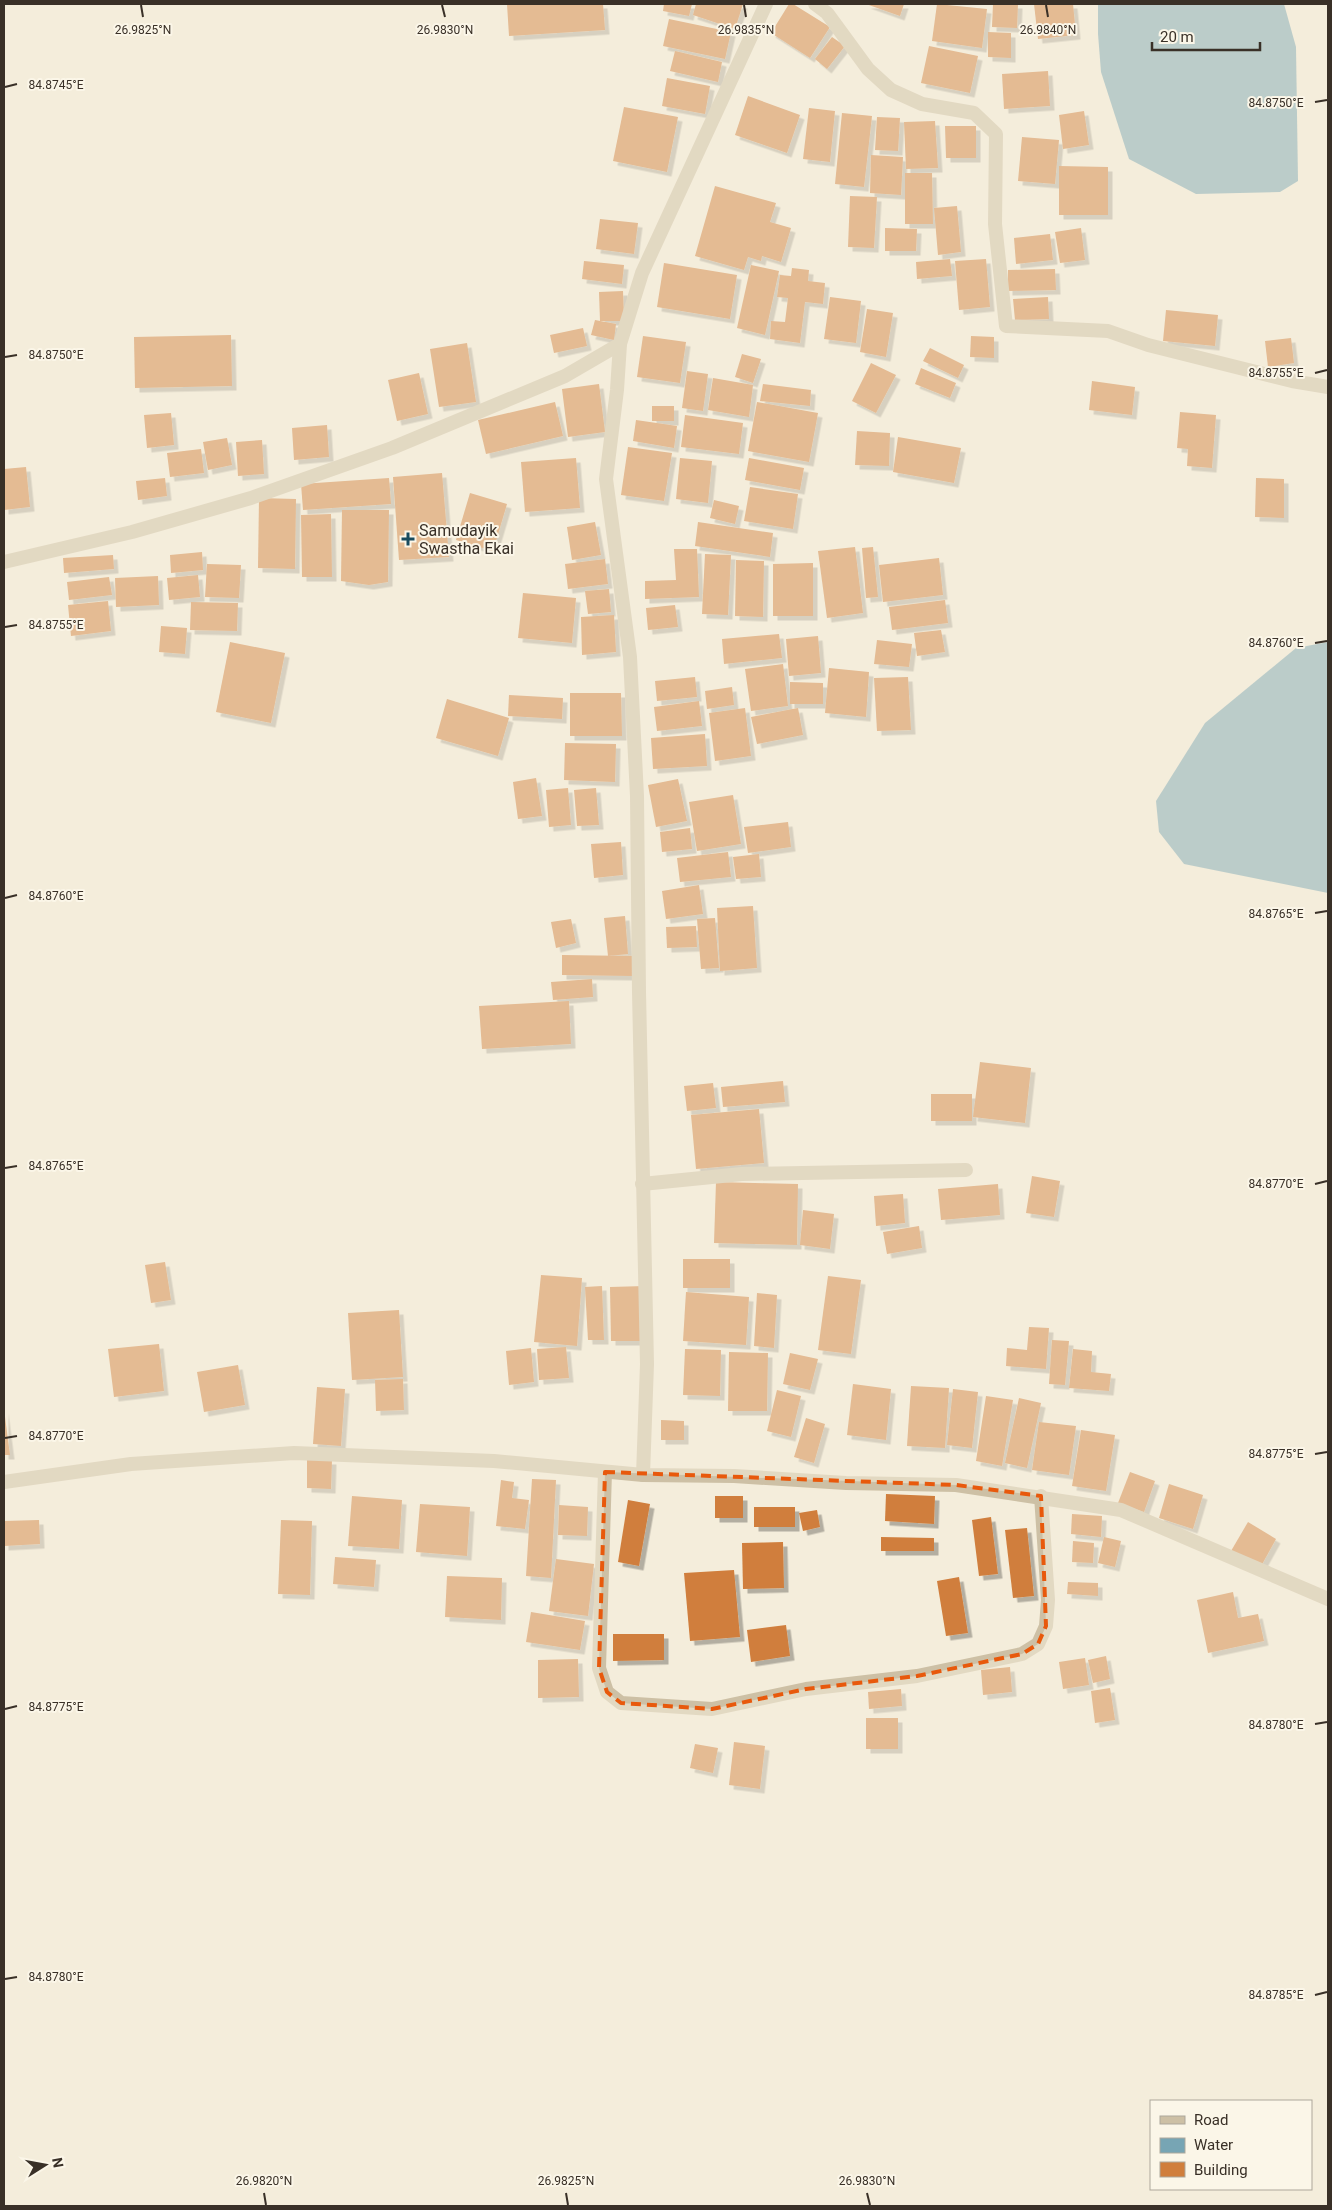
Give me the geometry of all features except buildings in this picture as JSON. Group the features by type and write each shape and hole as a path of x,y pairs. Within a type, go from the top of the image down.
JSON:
{"street":[{"path":"643,1475 647,1364 646,1253 642,1184 637,796 630,657 606,479 617,390 620,344 642,273 766,4"},
{"path":"815,4 827,13 868,69 891,90 922,104 974,113 996,134 995,224 1006,326 1108,331 1148,345 1282,379 1328,387"},
{"path":"4,562 132,532 251,498 392,448 564,376 620,344"},
{"path":"642,1184 742,1174 966,1170"},
{"path":"4,1482 131,1464 294,1453 494,1461 643,1475 734,1476 846,1483 956,1485 1041,1496 1121,1510 1328,1599"},
{"path":"605,1472 599,1668 606,1692 622,1703 712,1709 806,1688 917,1676 1022,1654 1038,1644 1046,1626 1048,1600 1041,1496"}],"highlighted area":[{"path":"605,1472 956,1485 1041,1496 1046,1626 1038,1644 1022,1654 917,1676 806,1689 712,1709 621,1703 607,1692 599,1668"}],"water":[{"path":"1098,4 1284,4 1296,47 1298,181 1280,192 1196,194 1129,159 1101,72"},
{"path":"1328,642 1328,893 1184,864 1159,832 1156,801 1205,723 1296,648"}],"place":[{"name":"Samudayik Swastha Ekai","path":"408,539"}]}
